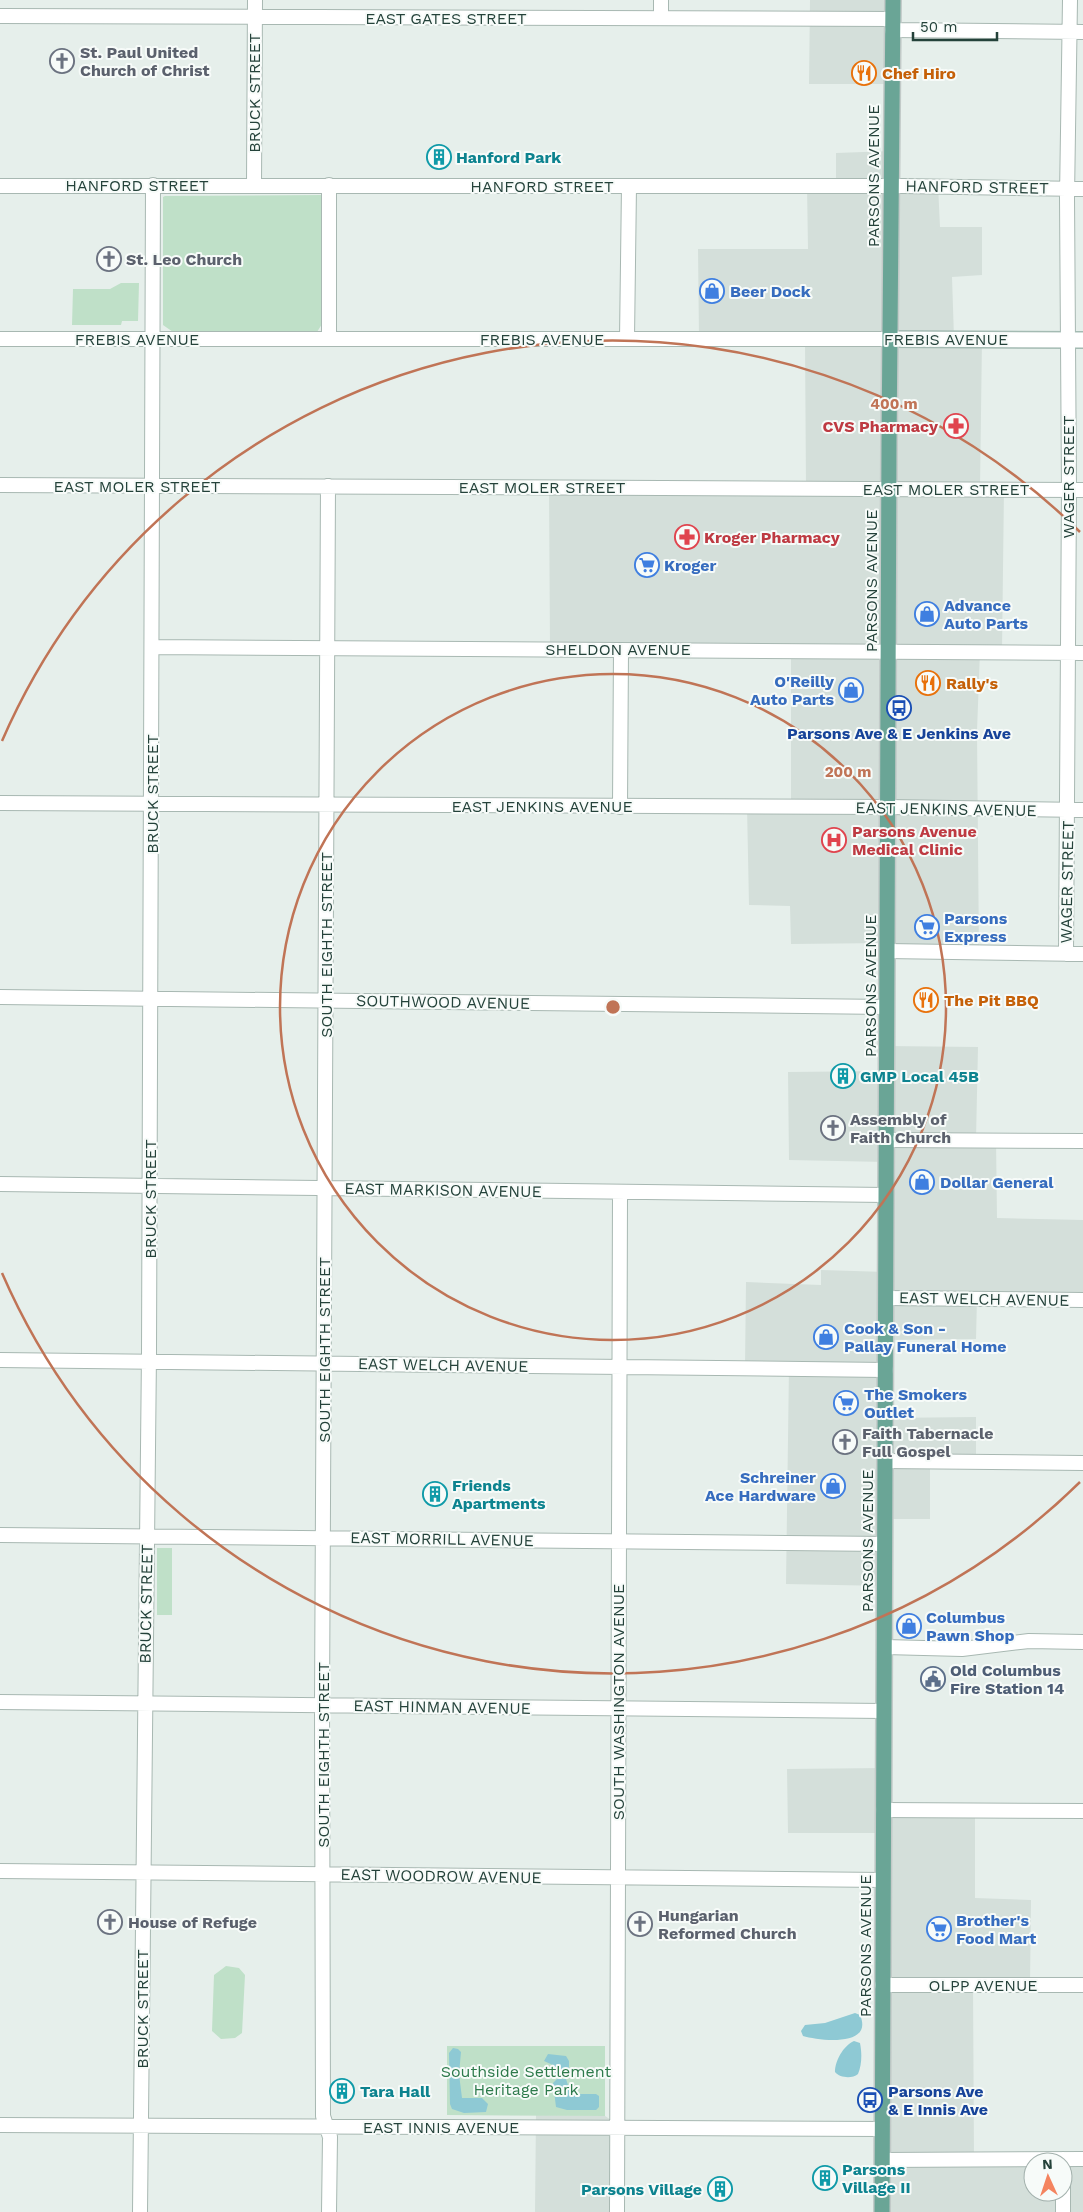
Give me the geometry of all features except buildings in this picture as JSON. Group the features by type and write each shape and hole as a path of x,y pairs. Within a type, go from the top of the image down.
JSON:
{"main road":[{"name":"PARSONS AVENUE","path":"882,2212 892,0"},
{"name":"FREBIS AVENUE","path":"890,339 1083,340"}],"street":[{"name":"BRUCK STREET","path":"254,185 255,0"},
{"path":"661,0 661,18"},
{"name":"WAGER STREET","path":"1066,954 1067,652 1076,490 1067,340 1067,189 1076,32 1070,0"},
{"name":"EAST GATES STREET","path":"0,16 661,18 892,24 1076,32"},
{"name":"BRUCK STREET","path":"140,2212 149,1362 153,185"},
{"path":"329,185 329,339"},
{"name":"HANFORD STREET","path":"0,186 890,186 1083,189"},
{"path":"627,340 629,186"},
{"name":"FREBIS AVENUE","path":"0,339 890,339"},
{"name":"EAST MOLER STREET","path":"0,485 1076,490"},
{"name":"SOUTH EIGHTH STREET","path":"328,486 322,1706 323,2116 330,2137 329,2212"},
{"name":"SHELDON AVENUE","path":"152,647 888,650 1083,653"},
{"path":"620,807 621,650"},
{"name":"EAST JENKINS AVENUE","path":"0,803 1083,810"},
{"path":"887,951 1083,954"},
{"name":"SOUTHWOOD AVENUE","path":"0,996 887,1006"},
{"path":"887,1140 1083,1141"},
{"name":"EAST MARKISON AVENUE","path":"0,1184 886,1195"},
{"name":"SOUTH WASHINGTON AVENUE","path":"617,2212 616,1878 619,1367 625,1193"},
{"name":"EAST WELCH AVENUE","path":"886,1298 1083,1300"},
{"name":"EAST WELCH AVENUE","path":"0,1360 886,1370"},
{"path":"885,1461 1083,1463"},
{"name":"EAST MORRILL AVENUE","path":"0,1535 885,1544"},
{"path":"884,1647 962,1649 1029,1641 1083,1642"},
{"name":"EAST HINMAN AVENUE","path":"0,1702 884,1711"},
{"path":"883,1810 1083,1811"},
{"name":"EAST WOODROW AVENUE","path":"0,1871 883,1880"},
{"name":"OLPP AVENUE","path":"882,1985 1083,1985"},
{"name":"EAST INNIS AVENUE","path":"0,2125 882,2130"},
{"path":"882,2160 1023,2159"}],"shaded area":[{"path":"810,0 893,0 892,84 809,84"},
{"path":"891,151 891,186 938,185 940,227 982,227 982,275 952,277 954,338 982,338 980,488 1004,488 1002,650 980,651 977,731 979,955 885,954 886,943 791,944 790,906 749,905 747,806 791,804 791,649 550,648 549,488 806,487 805,342 699,337 698,249 808,249 807,185 836,185 836,153"},
{"path":"886,1046 978,1047 976,1139 996,1139 997,1218 1083,1220 1083,1301 977,1298 976,1339 886,1340 886,1418 976,1417 976,1462 930,1461 930,1519 887,1519 886,1586 786,1584 789,1366 745,1366 746,1282 821,1285 821,1270 886,1272 886,1162 789,1160 788,1072 885,1071"},
{"path":"884,1768 883,1808 975,1807 975,1898 1031,1900 1030,1984 973,1984 974,2158 1023,2158 1023,2202 1073,2202 1073,2159 1083,2159 1083,2212 882,2212 883,1833 788,1833 787,1769"},
{"path":"536,2115 605,2116 616,2123 616,2212 535,2212"}],"green space":[{"path":"322,195 322,324 317,332 173,332 163,325 163,197"},
{"path":"121,283 139,283 138,321 122,321 121,325 72,325 73,289 110,289"},
{"path":"157,1548 172,1548 172,1615 157,1615"},
{"path":"226,1966 239,1968 245,1975 242,2033 235,2038 221,2039 212,2031 214,1975"},
{"name":"Southside Settlement Heritage Park","path":"447,2046 605,2046 605,2116 447,2115"}],"water":[{"path":"855,2013 860,2015 862,2025 859,2032 853,2037 832,2040 811,2038 803,2036 801,2031 805,2025 825,2023"},
{"path":"854,2041 860,2043 861,2047 861,2063 858,2074 849,2077 840,2076 835,2072 838,2059 846,2046"},
{"path":"453,2048 461,2052 459,2074 462,2098 482,2098 488,2104 486,2112 464,2113 452,2109 450,2104 449,2053"},
{"path":"548,2054 566,2056 569,2061 569,2073 555,2075 555,2066 544,2061"},
{"path":"557,2079 566,2079 571,2094 596,2094 599,2096 599,2107 596,2110 567,2110 556,2107 553,2083"}],"place":[{"name":"St. Paul United Church of Christ","path":"62,61"},
{"name":"Chef Hiro","path":"864,73"},
{"name":"Hanford Park","path":"439,157"},
{"name":"St. Leo Church","path":"109,259"},
{"name":"Beer Dock","path":"712,291"},
{"name":"CVS Pharmacy","path":"956,426"},
{"name":"Kroger Pharmacy","path":"687,537"},
{"name":"Kroger","path":"647,565"},
{"name":"Advance Auto Parts","path":"927,614"},
{"name":"Rally's","path":"928,683"},
{"name":"O'Reilly Auto Parts","path":"851,690"},
{"name":"Parsons Ave & E Jenkins Ave","path":"899,708"},
{"name":"Parsons Avenue Medical Clinic","path":"834,840"},
{"name":"Parsons Express","path":"927,927"},
{"name":"The Pit BBQ","path":"926,1000"},
{"name":"GMP Local 45B","path":"843,1076"},
{"name":"Assembly of Faith Church","path":"833,1128"},
{"name":"Dollar General","path":"922,1182"},
{"name":"Cook & Son - Pallay Funeral Home","path":"826,1337"},
{"name":"The Smokers Outlet","path":"846,1403"},
{"name":"Faith Tabernacle Full Gospel","path":"845,1442"},
{"name":"Schreiner Ace Hardware","path":"833,1486"},
{"name":"Friends Apartments","path":"435,1494"},
{"name":"Columbus Pawn Shop","path":"909,1626"},
{"name":"Old Columbus Fire Station 14","path":"933,1679"},
{"name":"House of Refuge","path":"110,1922"},
{"name":"Hungarian Reformed Church","path":"640,1924"},
{"name":"Brother's Food Mart","path":"939,1929"},
{"name":"Tara Hall","path":"342,2091"},
{"name":"Parsons Ave & E Innis Ave","path":"870,2100"},
{"name":"Parsons Village II","path":"825,2178"},
{"name":"Parsons Village","path":"720,2189"}]}
